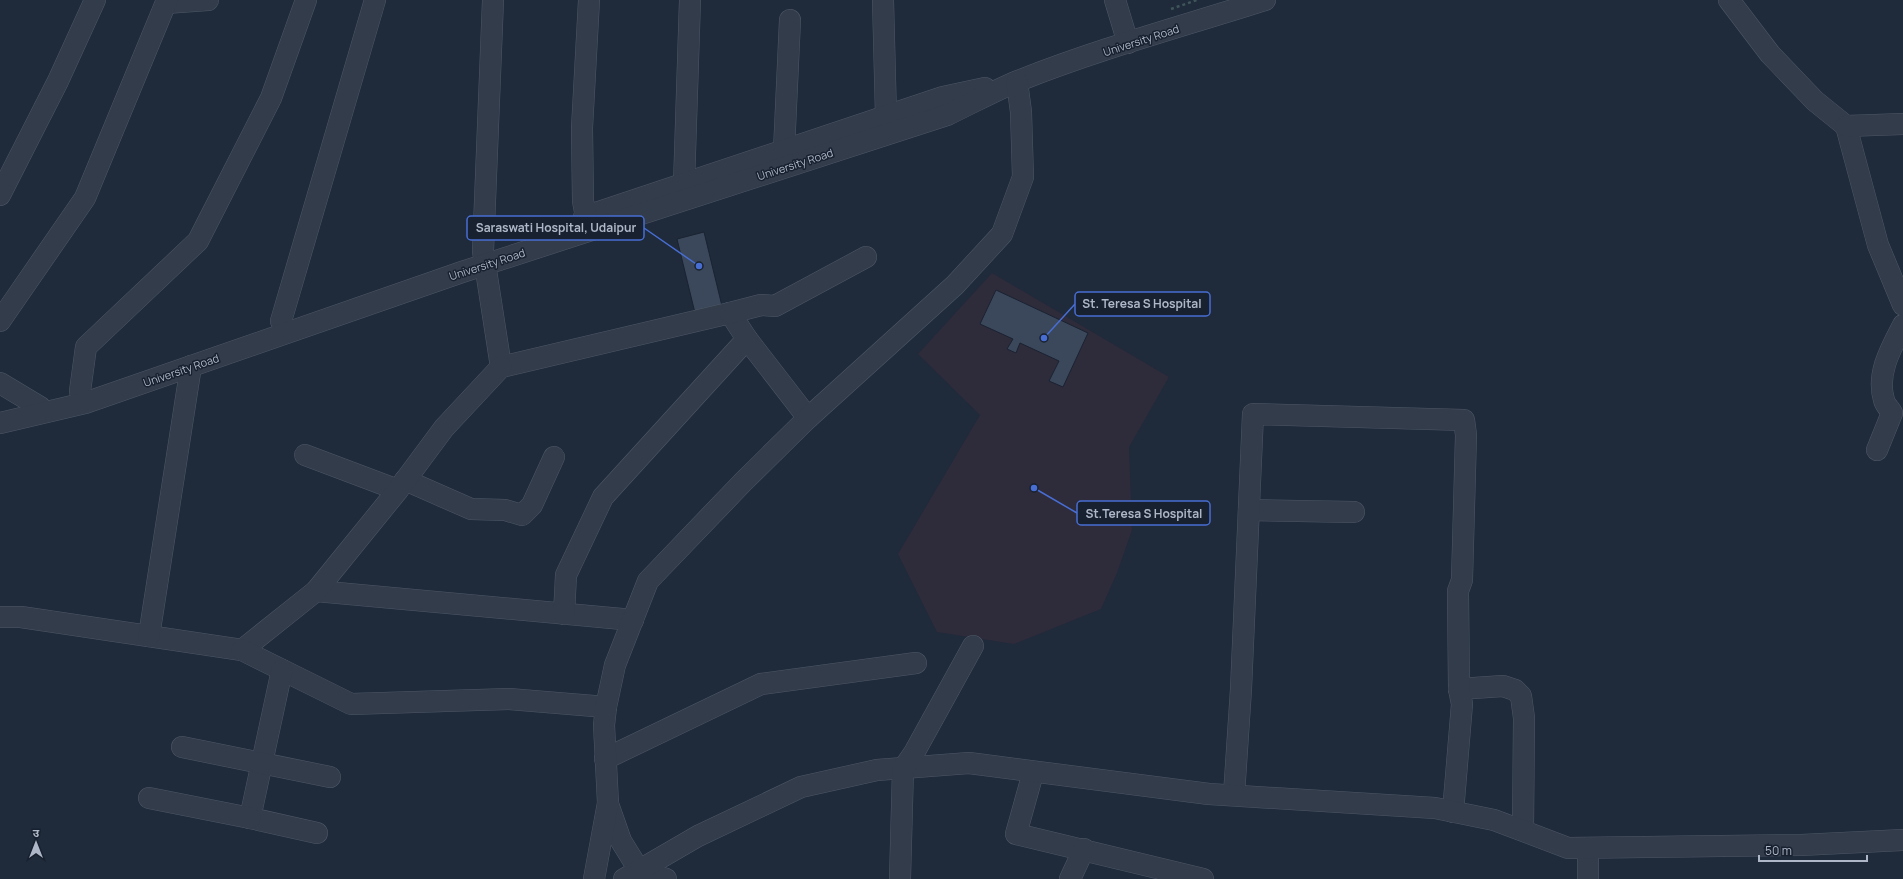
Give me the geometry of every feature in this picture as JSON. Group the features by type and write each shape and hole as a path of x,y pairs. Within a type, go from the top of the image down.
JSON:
{"street":[{"path":"0,195 58,81 95,0"},
{"path":"0,321 85,198 166,2 208,0"},
{"path":"80,391 86,347 198,241 271,98 306,0"},
{"path":"281,321 375,0"},
{"path":"493,0 484,258 501,368"},
{"path":"586,217 583,201 582,128 589,0"},
{"path":"684,184 690,0"},
{"path":"883,0 888,125"},
{"path":"1115,0 1128,43"},
{"name":"University Road","path":"0,423 85,403 191,366 484,258 586,217 784,150 888,125 947,115 1017,82 1128,43 1222,7 1265,0"},
{"path":"1730,0 1770,54 1815,100 1846,126 1878,245 1903,305"},
{"path":"784,150 790,20"},
{"path":"594,879 608,803 604,725 606,707 615,665 648,581 742,482 808,418 955,285 1002,234 1023,177 1021,112 1017,82"},
{"path":"1846,126 1903,124"},
{"name":"University Road","path":"0,423 80,391 281,321 484,258 888,125"},
{"path":"242,650 316,591 402,485 444,428 501,368 761,305 776,306 866,257"},
{"path":"730,313 747,339 808,418"},
{"path":"1877,450 1892,413 1884,401 1882,377 1891,348 1903,325"},
{"path":"564,614 566,575 603,498 747,339"},
{"path":"149,636 191,366"},
{"path":"0,383 40,407"},
{"path":"1234,795 1253,414 1464,420 1466,436 1462,572 1458,591 1459,689 1462,704 1453,812"},
{"path":"305,455 402,485 470,509 505,510 522,515 532,505 554,457"},
{"path":"1249,510 1354,512"},
{"path":"316,591 633,620"},
{"path":"0,617 21,617 242,650 351,704 509,699 606,707"},
{"path":"900,879 903,768 914,753 973,646"},
{"path":"605,759 761,684 916,663"},
{"path":"250,818 282,670"},
{"path":"1459,689 1503,686 1515,690 1520,696 1524,718 1523,830"},
{"path":"182,747 330,777"},
{"path":"632,875 698,836 801,787 877,770 969,764 1032,773 1234,795 1436,808 1494,820 1568,848 1801,845 1903,840"},
{"path":"1032,773 1016,834 1084,849 1203,879"},
{"path":"149,798 317,833"},
{"path":"608,803 622,841 632,875"},
{"path":"1588,848 1588,879"},
{"path":"1070,879 1084,849"},
{"path":"632,875 666,879"}],"path":[{"path":"1167,10 1197,0"}],"shaded area":[{"path":"992,273 1169,377 1129,447 1132,530 1117,573 1101,609 1014,644 937,632 898,554 980,415 918,354"}],"building":[{"path":"704,232 722,306 695,313 677,239"},
{"path":"996,290 1088,333 1063,387 1049,381 1059,361 1020,343 1016,353 1007,349 1013,339 980,324"}],"place":[{"name":"Saraswati Hospital, Udaipur","path":"699,266"},
{"name":"St. Teresa S Hospital","path":"1044,338"},
{"name":"St.Teresa S Hospital","path":"1034,488"}]}
